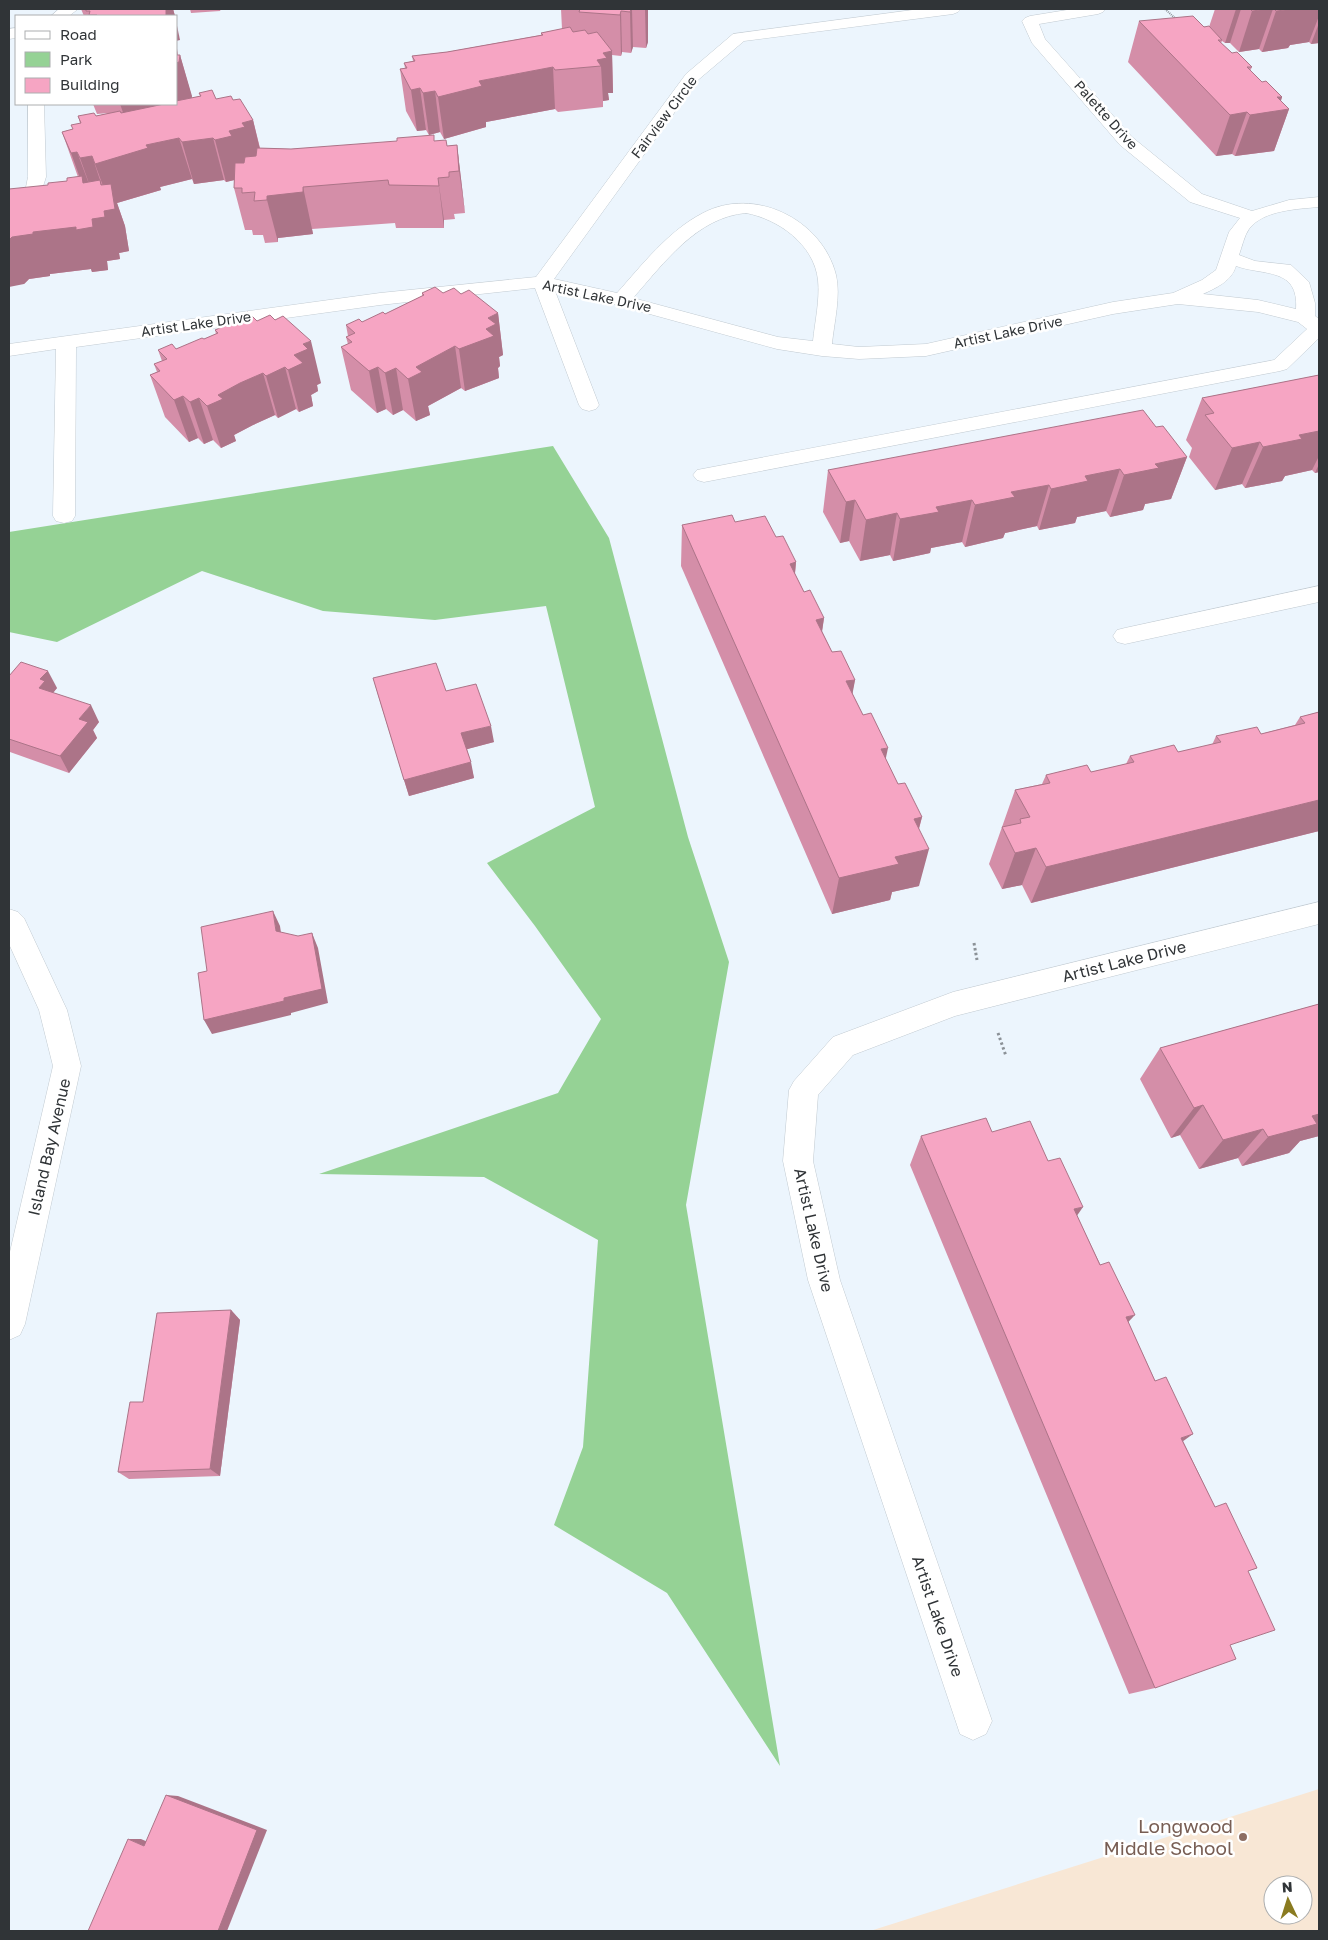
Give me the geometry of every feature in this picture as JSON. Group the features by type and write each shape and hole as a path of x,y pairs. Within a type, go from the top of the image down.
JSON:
{"street":[{"name":"Fairview Circle","path":"542,282 692,77 739,37 953,9"},
{"name":"Palette Drive","path":"1098,9 1030,21 1038,40 1090,97 1126,141 1196,198 1253,217"},
{"path":"9,202 33,195 36,177 36,105"},
{"path":"1253,217 1296,203 1319,202"},
{"path":"621,300 671,244 710,216 731,209 756,209 779,215 803,233 818,252 827,276 822,350"},
{"name":"Artist Lake Drive","path":"1178,298 1209,284 1225,272 1242,226 1253,217"},
{"path":"704,475 1280,365 1314,325 1300,282 1284,269 1253,266 1229,258"},
{"name":"Artist Lake Drive","path":"9,350 380,299 542,282 621,300 777,343 822,350 859,353 926,350 1113,308 1178,298 1248,303 1286,311 1314,325"},
{"path":"542,282 589,405"},
{"path":"64,516 66,342"},
{"path":"1125,636 1319,594"},
{"name":"Artist Lake Drive","path":"974,1721 824,1280 798,1161 804,1090 843,1046 953,1004 1319,913"},
{"name":"Island Bay Avenue","path":"9,920 14,926 53,1010 67,1066 9,1324"}],"path":[{"path":"1165,9 1178,21"}],"shaded area":[{"name":"Longwood Middle School","path":"1319,1789 1319,1931 870,1931"}],"green space":[{"path":"553,446 609,538 688,837 729,962 686,1205 780,1766 667,1593 554,1525 583,1447 598,1240 484,1177 319,1174 558,1093 601,1019 535,926 487,863 595,807 546,606 435,620 323,611 202,571 57,642 9,632 9,532"}],"building":[{"path":"86,9 166,9 166,15 89,15 90,11 86,11"},
{"path":"580,9 631,9 630,12 621,11 620,15 579,12"},
{"path":"1250,9 1268,9 1252,11"},
{"path":"1274,9 1294,9 1276,11"},
{"path":"1193,16 1204,27 1209,26 1222,40 1218,40 1232,53 1237,52 1252,67 1247,67 1262,82 1266,81 1282,97 1277,97 1289,109 1250,115 1247,112 1230,115 1139,21"},
{"path":"570,27 573,32 585,30 588,34 597,32 612,51 603,53 607,58 597,60 601,66 555,70 553,67 479,81 482,86 438,97 435,91 423,93 420,88 411,90 400,69 407,68 404,63 415,61 412,56 447,52 543,35 541,33"},
{"path":"212,90 216,99 231,96 233,100 240,99 253,120 242,123 245,127 229,131 232,136 215,140 213,138 182,142 179,138 146,145 148,148 95,164 92,156 80,158 77,152 71,153 62,132 73,129 71,125 81,123 78,116 94,113 96,116 120,111 121,113 159,105 178,105 178,101 201,96 199,93"},
{"path":"434,135 434,141 446,140 447,146 457,145 459,171 449,172 449,177 438,178 439,186 389,185 388,180 303,187 303,192 267,196 267,200 254,201 255,192 242,193 242,188 234,188 235,163 244,163 245,157 256,156 257,148 291,149 397,141 397,138"},
{"path":"82,176 83,183 100,180 101,185 111,184 115,209 104,211 105,217 92,219 93,227 76,230 76,227 33,232 33,234 12,237 9,240 9,189 48,185 48,183 67,181 67,178"},
{"path":"435,287 443,293 454,288 461,294 469,290 498,313 488,318 496,324 486,329 494,336 459,349 455,346 416,367 422,372 408,379 396,368 385,373 378,367 369,371 341,347 352,342 346,337 355,333 346,325 359,319 362,322 383,312 385,314 424,295 422,293"},
{"path":"248,312 257,321 270,315 275,320 283,316 311,341 303,344 308,349 294,355 303,363 288,370 285,367 266,376 263,373 240,383 218,395 223,399 207,406 199,398 190,402 183,396 174,400 150,375 160,371 154,364 167,359 158,350 172,344 176,349 202,338 204,339 218,333 215,330 238,320 235,318"},
{"path":"1319,375 1319,431 1299,435 1302,439 1263,447 1260,442 1232,448 1205,415 1214,413 1202,398"},
{"path":"1143,410 1156,427 1163,426 1187,457 1155,464 1159,468 1124,475 1120,469 1085,476 1088,481 1051,489 1049,485 1011,492 1015,497 975,505 972,500 936,507 939,512 900,519 897,513 866,520 855,500 846,502 828,470"},
{"path":"732,515 735,522 765,516 776,537 783,536 796,562 790,564 804,592 810,590 824,618 816,620 832,652 841,651 855,680 846,681 863,715 871,713 888,748 881,749 898,784 905,783 922,817 914,819 929,849 895,857 899,864 839,878 682,525"},
{"path":"21,662 48,671 40,679 45,681 39,688 91,705 79,719 88,722 60,756 9,739 9,676"},
{"path":"436,663 446,691 476,684 491,726 461,733 471,762 404,780 373,678"},
{"path":"1319,712 1319,800 1046,867 1036,848 1015,853 1002,827 1021,823 1020,819 1030,817 1015,790 1050,783 1046,775 1087,765 1091,772 1134,762 1130,756 1174,745 1178,752 1221,742 1216,736 1257,727 1261,734 1305,723 1300,717"},
{"path":"273,911 276,931 298,936 312,933 322,989 284,998 284,1001 204,1020 198,973 207,971 201,927"},
{"path":"1319,1004 1319,1114 1312,1116 1317,1124 1268,1137 1263,1129 1223,1140 1203,1105 1194,1108 1160,1048"},
{"path":"986,1118 992,1132 1030,1121 1048,1161 1060,1158 1083,1207 1074,1209 1100,1265 1109,1262 1135,1315 1126,1317 1155,1381 1166,1377 1193,1434 1181,1438 1215,1507 1226,1503 1257,1568 1248,1571 1275,1630 1230,1645 1236,1659 1155,1688 921,1136"},
{"path":"231,1310 210,1469 118,1472 130,1402 143,1402 157,1313"},
{"path":"166,1795 257,1830 218,1931 88,1931 128,1839 144,1846"}],"place":[{"name":"Longwood Middle School","path":"1243,1837"}]}
